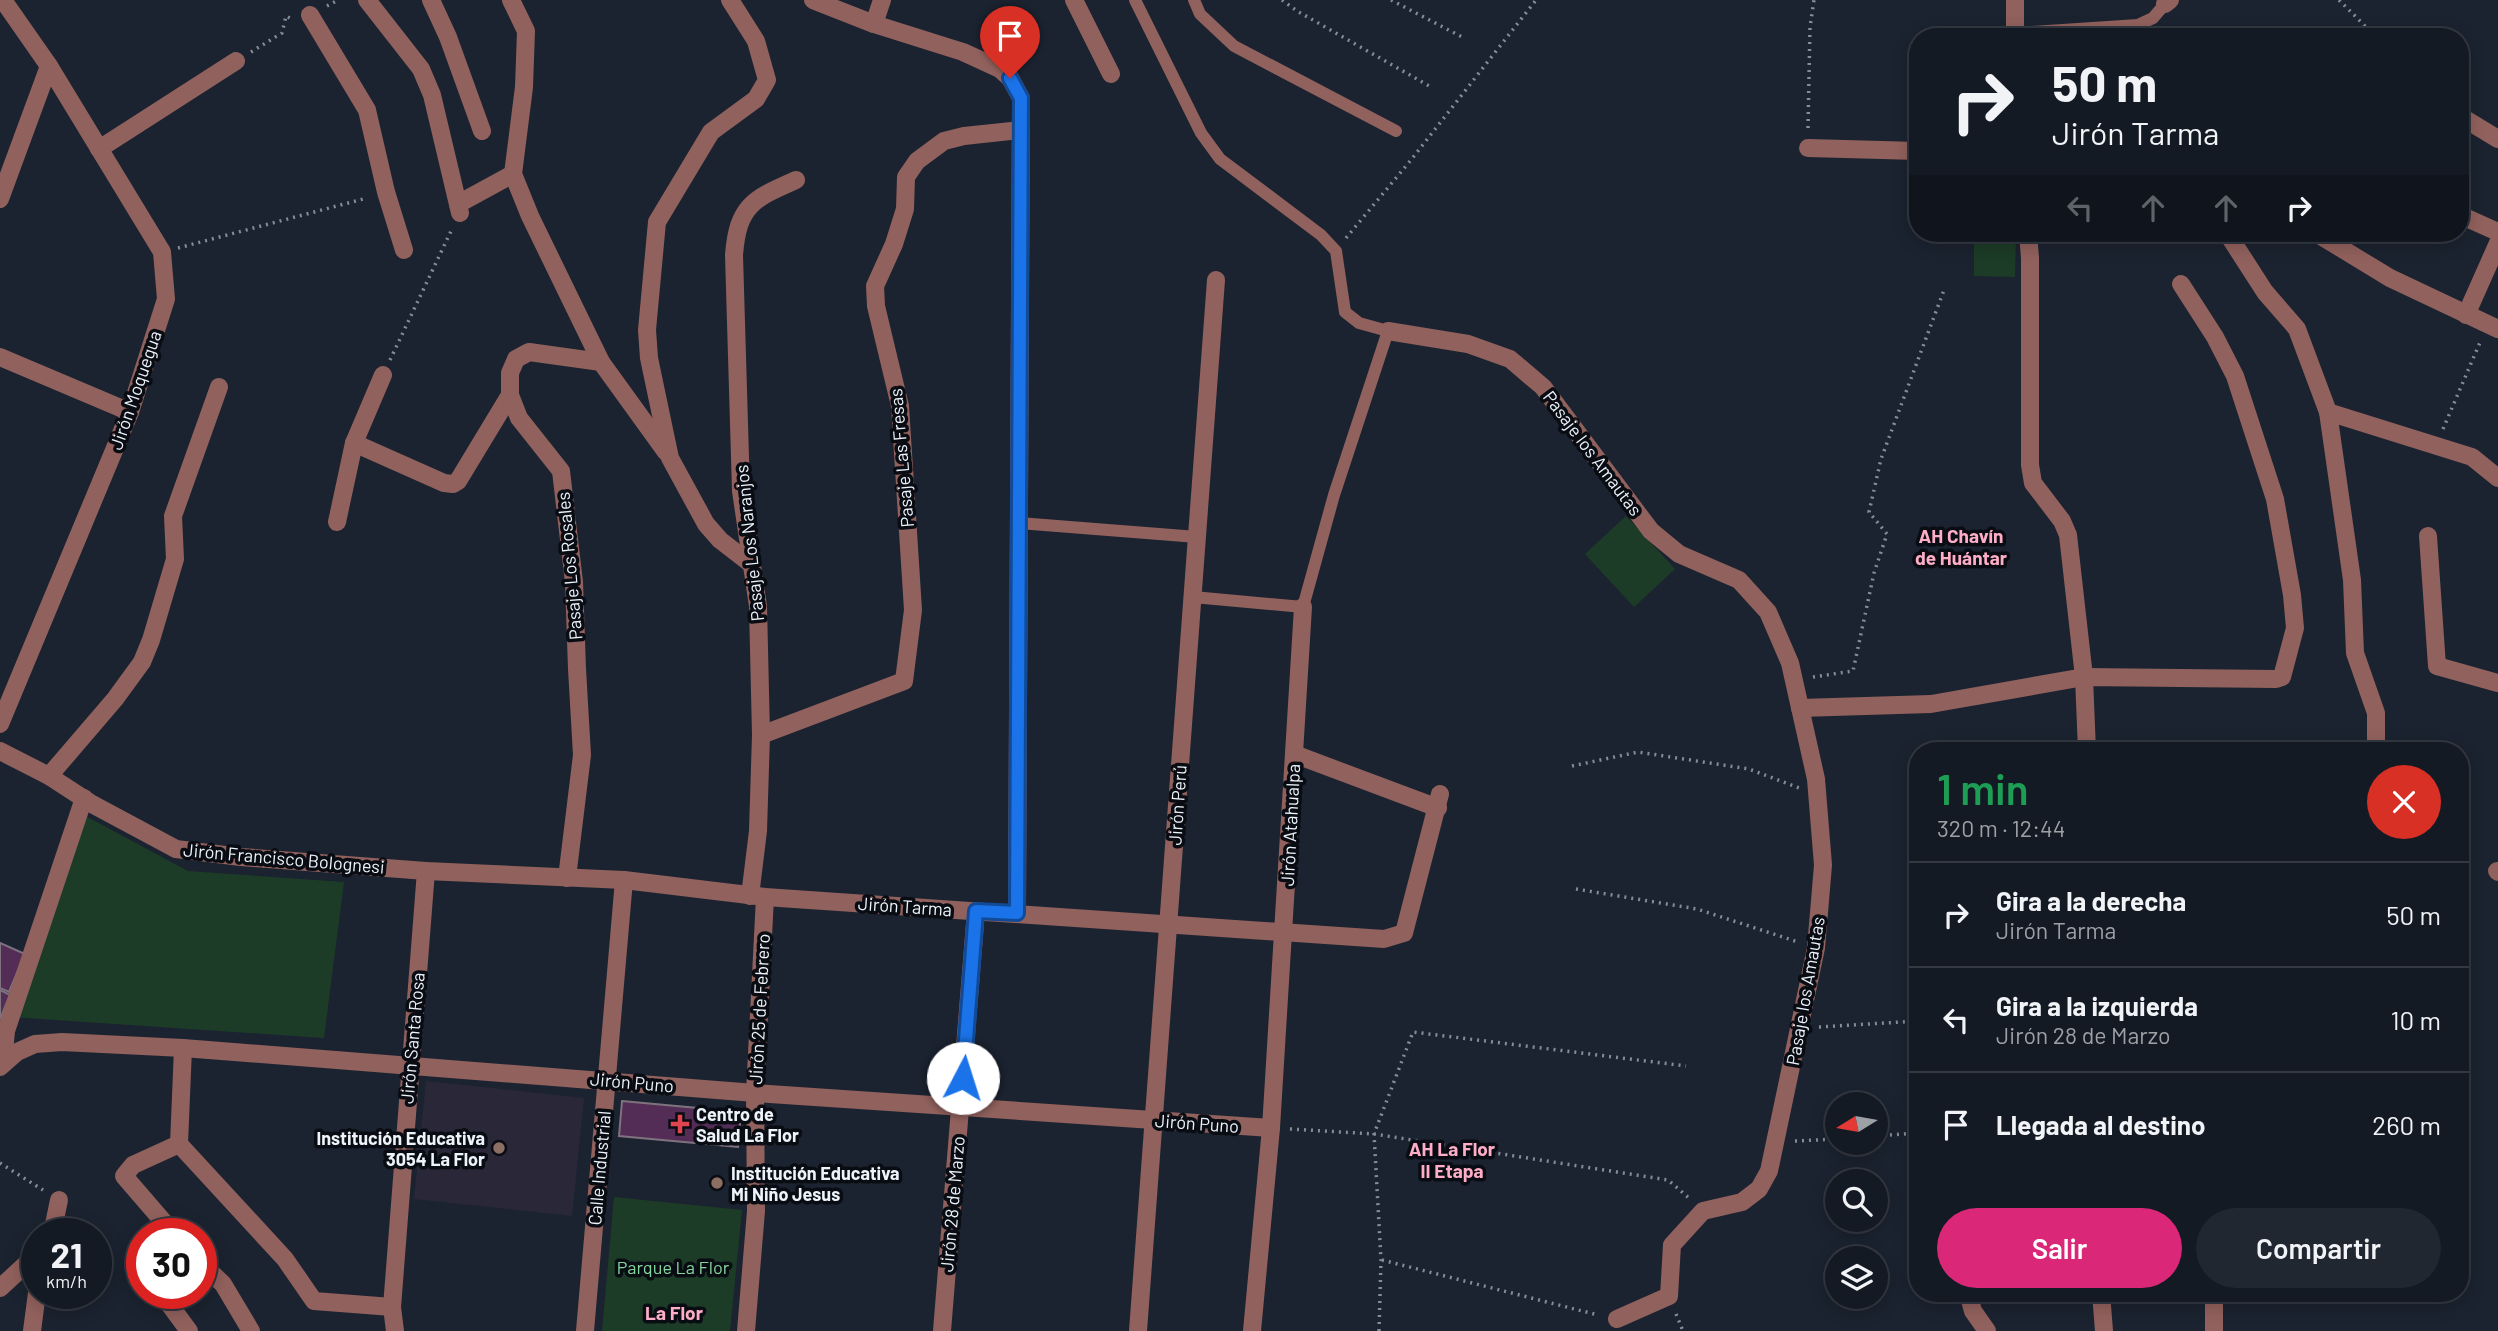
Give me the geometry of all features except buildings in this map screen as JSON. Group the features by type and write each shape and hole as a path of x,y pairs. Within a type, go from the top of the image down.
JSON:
{"street":[{"name":"Jirón Moquegua","path":"0,724 130,412 166,299 162,252 48,66 2,0"},
{"path":"367,0 421,69 432,95 459,208 513,174"},
{"path":"431,0 448,37 482,131"},
{"path":"511,0 526,31 524,87 513,174 530,216 601,362 670,458 706,524 720,540 751,564"},
{"path":"670,458 649,358 647,330 655,228 711,132 756,99 767,80 756,41 730,0"},
{"path":"813,0 874,24 963,51 1000,69 1010,78 1021,98 1017,913"},
{"path":"874,24 882,0"},
{"path":"1074,0 1111,74"},
{"path":"2015,0 2015,28"},
{"path":"310,15 367,110 386,192 404,250"},
{"path":"99,149 236,61"},
{"path":"0,199 48,66"},
{"path":"2469,121 2498,139"},
{"name":"Pasaje Las Fresas","path":"761,735 902,683 905,679 913,610 900,406 876,306 875,286 894,244 905,209 906,177 917,161 944,141 964,136 1021,130"},
{"path":"1808,148 1909,151"},
{"name":"Pasaje Los Naranjos","path":"758,897 761,735 758,606 741,491 734,255 736,229 745,212 759,197 796,180"},
{"path":"2469,219 2498,232"},
{"path":"2029,242 2030,466 2034,483 2062,521 2068,535 2084,677 2087,742"},
{"path":"2233,242 2265,292 2297,328 2328,412 2352,580 2355,653 2376,713 2376,742"},
{"path":"2331,242 2390,278 2493,327"},
{"path":"2466,315 2498,243"},
{"name":"Jirón Perú","path":"1138,1331 1216,280"},
{"path":"1800,708 1931,704 2084,677 2282,677 2295,628 2276,499 2235,376 2215,337 2181,284"},
{"name":"Pasaje los Amautas","path":"1388,331 1468,344 1510,359 1543,387 1651,531 1679,554 1739,580 1768,612 1790,663 1816,779 1823,865 1816,948 1769,1171 1759,1189 1742,1202 1703,1211"},
{"path":"354,443 453,484 458,481 510,395 510,373 516,359 522,354 529,352 601,362"},
{"path":"0,357 130,412"},
{"path":"337,522 354,443 383,375"},
{"path":"49,776 115,699 142,662 175,559 173,516 219,387"},
{"name":"Pasaje Los Rosales","path":"510,395 519,418 561,471 574,582 582,755 567,878"},
{"path":"2328,412 2472,457 2498,478"},
{"path":"2428,536 2437,666 2498,683"},
{"name":"Jirón Atahualpa","path":"1252,1331 1271,1128 1303,607"},
{"name":"Jirón Francisco Bolognesi","path":"0,751 176,849 241,857 426,871"},
{"name":"Jirón Tarma","path":"426,871 624,880 758,897 1384,939 1404,933 1439,801 1294,754"},
{"path":"1,1065 6,1031 84,798"},
{"name":"Jirón Santa Rosa","path":"395,1331 392,1307 426,871"},
{"name":"Calle Industrial","path":"585,1331 624,880"},
{"name":"Jirón 25 de Febrero","path":"746,1331 756,1211 758,897"},
{"name":"Jirón 28 de Marzo","path":"942,1331 976,911"},
{"name":"Jirón Puno","path":"1,1065 17,1052 35,1044 183,1048 607,1079 755,1093 1271,1128"},
{"path":"183,1048 179,1144 285,1259 314,1301 392,1307"},
{"path":"160,1218 124,1176 133,1165 179,1144"},
{"path":"55,1218 59,1200"},
{"path":"1617,1319 1669,1296 1672,1245 1703,1211"},
{"path":"0,1288 21,1269"},
{"path":"217,1278 251,1331"},
{"path":"1970,1302 1973,1311 1987,1331"},
{"path":"2102,1302 2104,1331"},
{"path":"2214,1302 2214,1331"},
{"path":"32,1331 35,1309"},
{"path":"173,1309 189,1331"}],"lane":[{"path":"1135,0 1200,133 1220,159 1321,235 1336,251 1345,312 1359,323 1388,331"},
{"path":"1194,0 1200,14 1234,46 1396,131"},
{"path":"2101,28 2138,25 2153,18 2167,2"},
{"name":"Jirón Atahualpa","path":"1303,607 1334,495 1388,331"},
{"path":"1019,523 1197,537"},
{"path":"1193,597 1303,607"}],"path":[{"path":"236,61 282,33 286,16 296,22 338,0"},
{"path":"1282,0 1431,87"},
{"path":"1391,0 1464,38"},
{"path":"1336,251 1536,0"},
{"path":"1808,148 1810,27 1814,0"},
{"path":"2339,0 2367,28"},
{"path":"162,252 386,192"},
{"path":"383,375 459,208"},
{"path":"1794,680 1853,671 1874,573 1887,534 1869,512 1881,459 1944,290"},
{"path":"2437,444 2493,327"},
{"path":"1572,766 1638,752 1749,769 1817,794"},
{"path":"1576,889 1697,909 1816,948"},
{"path":"1800,1029 1909,1022"},
{"path":"1379,1331 1381,1260 1374,1134 1413,1032 1686,1066"},
{"path":"1271,1128 1374,1134 1668,1180 1703,1211"},
{"path":"1888,1135 1909,1134"},
{"path":"1775,1143 1825,1140"},
{"path":"0,1163 59,1200"},
{"path":"1381,1260 1617,1319"}],"shaded area":[{"name":"Institución Educativa 3054 La Flor","path":"426,1081 584,1098 572,1216 414,1199"}],"green space":[{"path":"1974,242 2016,242 2015,277 1974,276"},
{"path":"1626,516 1675,569 1634,607 1585,554"},
{"path":"80,813 188,871 344,882 324,1038 11,1017"},
{"name":"Parque La Flor","path":"614,1197 742,1210 730,1331 602,1331"}],"place":[{"name":"Centro de Salud La Flor","path":"680,1124"},
{"name":"Institución Educativa 3054 La Flor","path":"499,1148"},
{"name":"Institución Educativa Mi Niño Jesus","path":"717,1183"}],"district":[{"name":"AH Chavín de Huántar","path":"1961,546"},
{"name":"AH La Flor II Etapa","path":"1452,1159"},
{"name":"La Flor","path":"674,1312"}],"route":[{"path":"963,1078 976,911 1017,913 1021,98 1010,78"}]}
